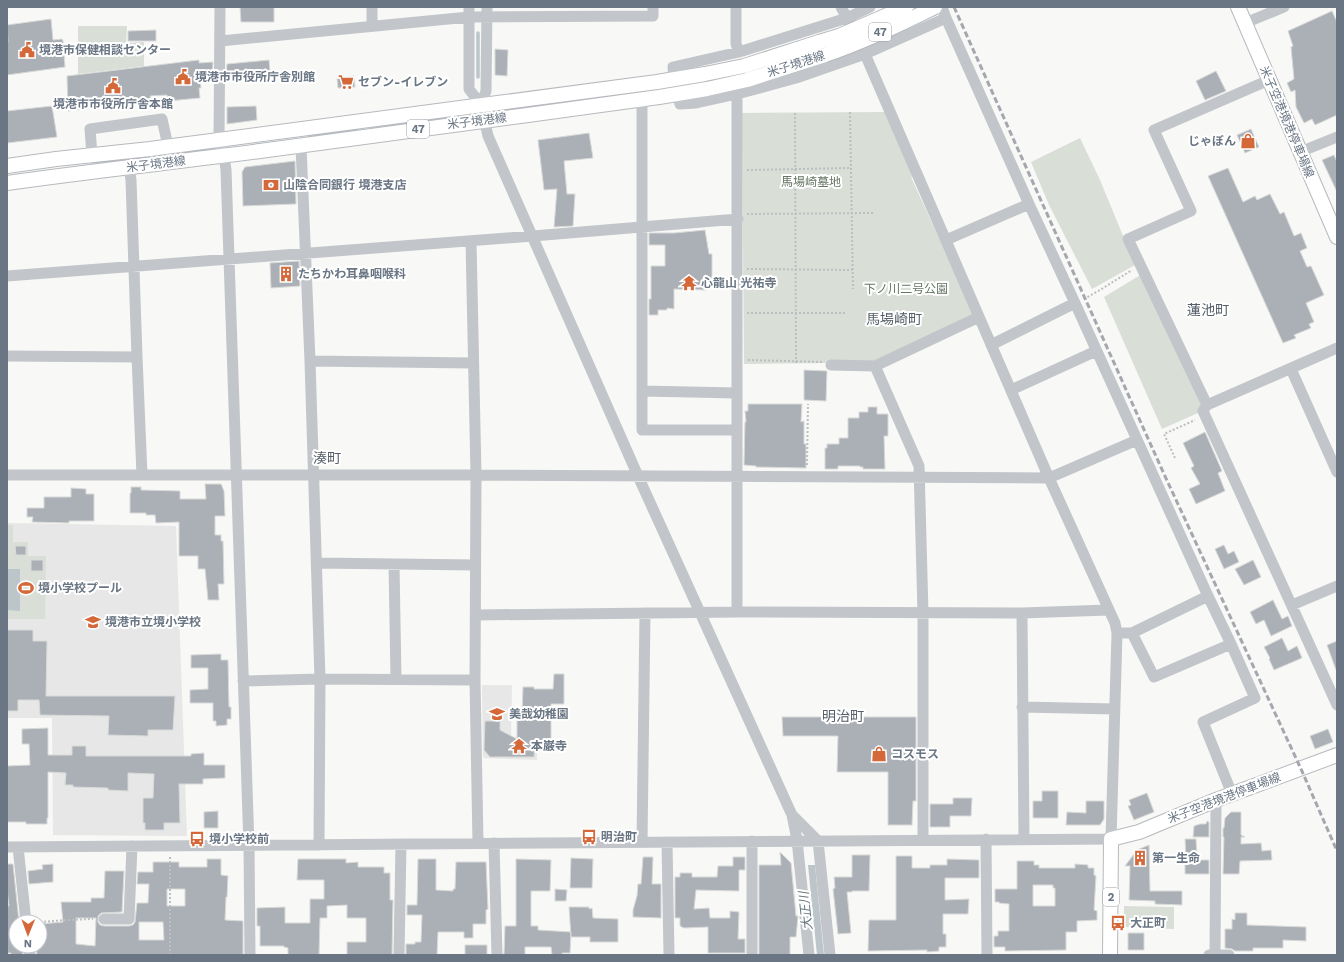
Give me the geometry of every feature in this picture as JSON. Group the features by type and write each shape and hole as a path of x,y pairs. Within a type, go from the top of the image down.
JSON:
{"main road":[{"name":"米子境港線","path":"7,182 301,146 707,89 746,80 822,48 839,36 906,7"},
{"name":"米子境港線","path":"7,166 565,95 705,74 822,48 851,45 935,7"},
{"name":"米子空港境港停車場線","path":"1238,7 1337,237"},
{"name":"米子空港境港停車場線","path":"1111,839 1139,832 1216,800 1337,755"},
{"name":"2","path":"1110,955 1111,839"}],"street":[{"path":"220,7 219,139 226,170 249,846 250,955"},
{"path":"372,7 372,26"},
{"path":"220,41 372,26 469,12 653,16 653,7"},
{"path":"736,7 736,44 739,52"},
{"path":"25,914 12,847 1024,838 1111,839 1117,633 1115,622 1108,610 1049,478 865,54 841,7"},
{"path":"674,79 673,67 739,52 847,18 870,7"},
{"path":"942,7 1096,352 1138,440 1255,698 1203,722 1232,794"},
{"path":"1244,23 1270,10 1284,7"},
{"path":"469,12 469,89 481,105 488,136 638,476 792,815 797,840 809,955"},
{"path":"481,105 486,91 487,12"},
{"path":"677,93 680,104 696,103 737,94 796,78 865,54 946,18"},
{"path":"1269,80 1154,130 1191,211 1128,239 1337,705"},
{"path":"737,94 737,612"},
{"path":"642,99 642,430 737,430"},
{"path":"92,155 90,129 162,119 168,146"},
{"path":"1300,152 1337,137"},
{"path":"301,146 310,361 320,679 319,845"},
{"path":"129,168 131,180 142,475"},
{"path":"946,240 1029,204"},
{"path":"7,276 642,228 738,216"},
{"path":"471,241 476,475 475,680 478,843"},
{"path":"991,345 1075,303"},
{"path":"831,365 874,366 979,317"},
{"path":"1206,410 1337,348"},
{"path":"1011,390 1096,352"},
{"path":"7,356 137,357"},
{"path":"310,361 473,363"},
{"path":"874,366 919,466 923,613 924,840"},
{"path":"1290,369 1337,472"},
{"path":"642,391 737,393"},
{"path":"7,475 476,475 1049,478 1138,440"},
{"path":"316,563 475,565"},
{"path":"394,564 396,679"},
{"path":"1292,605 1337,586"},
{"path":"1117,633 1132,633 1208,596"},
{"path":"476,615 737,612 1022,613 1108,610"},
{"path":"642,842 645,613"},
{"path":"1022,613 1024,838"},
{"path":"1132,633 1154,677 1231,644"},
{"path":"243,681 320,679 475,680"},
{"path":"1022,707 1115,709"},
{"path":"1215,955 1216,800"},
{"path":"792,815 818,841 830,955"},
{"path":"986,839 987,955"},
{"path":"752,841 752,955"},
{"path":"667,842 669,955"},
{"path":"494,843 497,955"},
{"path":"399,955 401,844"},
{"path":"104,919 129,919 132,846"},
{"path":"1209,955 1229,955"}],"path":[{"path":"850,112 853,289"},
{"path":"795,113 796,362"},
{"path":"737,170 851,168"},
{"path":"738,216 874,213"},
{"path":"1075,303 1100,290 1140,265"},
{"path":"738,269 852,270"},
{"path":"737,313 845,313"},
{"path":"737,360 829,362 831,365"},
{"path":"807,477 808,404"},
{"path":"1175,458 1164,434 1206,410"},
{"path":"170,856 170,955"},
{"path":"48,921 104,919"}],"shaded area":[{"name":"境港市立境小学校","path":"7,523 176,526 187,836 53,835 52,718 7,718"},
{"path":"7,569 20,569 20,611 7,610"},
{"name":"美哉幼稚園","path":"482,685 512,685 511,742 537,742 537,760 483,758"},
{"path":"808,865 815,865 824,955 817,955"}],"green space":[{"path":"78,26 127,26 126,43 144,42 144,66 78,74"},
{"name":"馬場崎墓地","path":"887,112 914,176 911,177 974,315 873,361 744,364 742,113"},
{"path":"1080,138 1100,180 1135,265 1092,289 1049,205 1031,162"},
{"path":"1142,274 1202,404 1200,412 1162,429 1104,297"},
{"name":"境小学校プール","path":"7,525 13,525 13,542 28,542 28,556 46,556 45,619 7,619"},
{"path":"1124,906 1174,907 1174,929 1124,927"}],"building":[{"path":"240,7 274,7 274,22 241,22"},
{"path":"1332,11 1337,22 1337,115 1315,125 1312,119 1304,123 1296,107 1295,90 1291,92 1287,83 1294,79 1291,47 1293,46 1288,31"},
{"path":"51,19 53,40 62,39 63,41 65,67 7,75 7,25"},
{"path":"156,30 156,41 128,41 128,31"},
{"path":"495,49 508,50 507,76 495,75"},
{"path":"199,60 199,63 213,62 212,78 200,79 200,98 168,101 167,95 150,96 151,101 68,111 67,76"},
{"path":"269,60 270,72 226,76 227,64"},
{"path":"1216,71 1226,91 1205,100 1196,81"},
{"name":"セブン-イレブン","path":"354,76 355,87 338,88 337,78"},
{"path":"52,106 57,137 7,143 7,111"},
{"path":"256,106 257,120 227,124 227,107"},
{"path":"1251,129 1259,147 1245,153 1237,135"},
{"path":"589,133 593,158 564,161 567,194 575,194 573,226 554,227 557,189 544,190 538,140"},
{"path":"1334,155 1337,162 1337,192 1322,160"},
{"path":"295,161 296,204 243,206 242,172 245,167"},
{"path":"1228,168 1243,202 1255,196 1257,200 1270,194 1280,214 1284,212 1294,236 1301,233 1307,248 1300,251 1307,267 1311,266 1324,295 1306,303 1314,322 1309,324 1311,328 1294,335 1296,338 1283,343 1208,176"},
{"path":"705,230 709,254 712,254 712,285 707,284 707,290 674,289 674,309 667,308 667,310 658,310 658,315 649,315 649,299 651,299 651,266 665,266 665,245 649,245 649,233 674,233"},
{"name":"たちかわ耳鼻咽喉科","path":"299,261 300,286 271,288 270,263"},
{"path":"804,370 827,371 826,401 804,400"},
{"path":"748,404 802,404 801,422 804,421 806,468 756,467 744,465 746,422 745,411 748,411"},
{"path":"868,407 877,407 877,414 888,414 888,436 884,436 885,469 863,469 863,467 860,466 838,466 838,469 825,469 825,448 827,448 827,444 839,444 839,438 848,438 848,418 859,418 859,412 868,412"},
{"path":"1205,432 1222,471 1218,473 1225,491 1196,504 1189,489 1200,484 1191,468 1194,466 1183,443"},
{"path":"205,484 221,484 224,491 225,516 215,516 215,535 221,535 221,541 223,541 224,584 218,584 219,600 208,600 205,569 198,569 198,556 179,556 179,522 156,523 155,515 146,515 146,513 130,513 131,487 141,487 141,490 180,491 180,499 206,499"},
{"path":"71,488 86,489 86,494 94,494 94,521 69,521 69,523 32,522 33,517 27,517 27,508 44,508 44,497 71,497"},
{"path":"1224,545 1228,554 1234,551 1239,562 1224,569 1215,549"},
{"path":"15,546 26,546 26,555 16,555"},
{"path":"31,560 43,560 43,571 31,571"},
{"path":"1253,560 1261,577 1244,585 1235,569"},
{"path":"1273,600 1282,619 1288,616 1292,626 1271,636 1264,620 1256,624 1250,612"},
{"path":"7,630 33,630 33,641 47,641 46,696 175,696 173,730 148,730 148,736 108,735 109,716 40,715 39,700 18,700 18,711 7,711"},
{"path":"1282,638 1288,651 1297,646 1302,658 1274,670 1264,647"},
{"path":"1337,641 1337,670 1336,670 1327,645"},
{"path":"221,654 221,660 228,660 229,707 231,707 231,719 227,719 227,725 216,726 216,721 213,721 213,703 190,703 190,690 208,689 208,668 191,668 191,655"},
{"path":"554,674 564,674 564,704 551,704 551,743 535,743 534,757 490,757 484,750 485,721 500,721 500,730 517,739 517,719 521,719 522,715 523,687 534,687 534,689 553,689"},
{"name":"コスモス","path":"782,717 916,717 916,801 913,801 912,825 888,825 888,772 837,772 838,736 783,736"},
{"path":"48,728 48,755 72,755 72,746 86,746 86,756 191,756 191,754 204,753 204,765 225,765 225,778 203,779 203,784 179,784 180,823 164,823 164,830 145,830 145,823 143,823 143,798 153,798 154,774 128,773 128,791 108,790 108,788 73,787 73,785 65,785 66,773 48,772 47,824 7,822 7,766 30,765 29,744 22,744 22,729"},
{"path":"1328,729 1333,742 1315,749 1310,736"},
{"path":"1042,791 1058,791 1058,818 1033,818 1033,801 1042,801"},
{"path":"1147,793 1154,812 1134,820 1128,806 1131,805 1129,800"},
{"path":"953,798 972,798 971,816 950,816 950,827 930,827 930,804 953,804"},
{"path":"1086,801 1104,801 1104,819 1100,825 1066,825 1067,812 1086,813"},
{"path":"218,811 218,828 204,828 204,812"},
{"path":"1231,812 1241,812 1241,835 1245,837 1241,837 1241,844 1261,843 1262,851 1271,850 1272,860 1240,861 1239,874 1223,874 1223,828 1225,818"},
{"path":"1207,821 1209,822 1209,837 1193,837 1194,826 1206,824"},
{"path":"1185,839 1196,839 1197,860 1209,860 1209,874 1185,874"},
{"path":"1149,845 1150,891 1182,891 1182,905 1155,904 1155,901 1129,900 1130,866 1125,866 1137,850"},
{"path":"780,852 791,863 796,916 798,916 796,937 790,937 790,955 759,955 759,865 781,865"},
{"path":"852,855 870,855 869,891 847,892 851,933 838,934 833,889 835,888 834,877 852,877"},
{"path":"896,856 912,856 912,868 930,868 930,865 947,865 947,859 979,860 979,878 945,878 945,900 969,899 968,914 943,914 943,934 946,934 946,947 939,947 939,951 868,951 869,920 896,920"},
{"path":"643,857 653,857 652,884 661,884 661,918 633,917 638,884 641,884"},
{"path":"733,857 745,857 745,870 739,870 739,891 696,890 694,909 709,908 710,918 730,918 730,911 739,912 738,939 745,939 745,953 708,953 708,927 684,928 680,926 680,918 675,918 675,877 680,877 680,873 692,873 692,877 717,877 718,866 733,866"},
{"path":"571,858 593,859 592,888 570,888"},
{"path":"207,859 221,859 221,875 228,876 225,920 243,921 243,955 37,955 48,954 48,923 63,922 61,902 91,902 91,898 104,898 105,871 124,871 122,912 101,913 98,916 98,922 100,925 104,926 129,926 133,925 135,922 137,903 148,903 149,884 137,884 138,872 153,872 153,862 179,862 179,867 207,867","holes":["167,889 185,889 185,906 167,906","76,918 96,918 95,946 76,944","139,922 163,922 164,940 139,940"]},
{"path":"298,859 346,859 346,863 358,862 358,867 384,867 384,873 390,873 390,900 393,900 392,955 347,955 347,942 366,942 366,918 347,918 347,905 327,906 327,918 320,918 319,955 288,955 288,948 284,946 260,946 260,926 257,926 257,908 285,907 285,923 310,923 310,899 324,899 324,880 297,880"},
{"path":"418,859 436,859 436,890 453,891 453,889 455,889 456,862 486,862 488,909 486,910 486,924 473,924 473,938 464,938 464,932 438,932 437,955 406,955 406,944 421,942 422,915 407,915 407,905 417,905"},
{"path":"516,859 551,860 550,891 531,891 531,926 538,926 538,930 571,932 570,953 552,955 551,947 525,947 525,955 504,955 505,926 516,926"},
{"path":"1017,861 1034,861 1034,865 1039,865 1039,868 1075,868 1075,864 1088,865 1088,868 1094,868 1094,875 1096,876 1094,910 1097,911 1097,920 1077,921 1077,932 1066,932 1066,950 1005,951 1005,947 994,947 994,936 998,936 998,931 1009,931 1009,904 995,902 995,889 1017,889","holes":["1033,885 1053,885 1053,888 1055,888 1055,906 1033,906"]},
{"path":"7,864 13,864 18,914 8,914 8,953 7,906 9,906 7,890"},
{"path":"53,864 53,882 29,884 28,871 43,869 42,865"},
{"path":"555,889 567,890 566,901 555,901"},
{"path":"569,907 592,908 593,918 618,919 618,942 590,942 590,937 571,937"},
{"path":"1235,913 1247,913 1247,925 1306,927 1306,941 1283,940 1283,948 1253,948 1253,951 1235,951 1225,948 1225,929 1232,929 1232,919 1235,920"},
{"path":"1128,933 1144,933 1144,950 1128,950"},
{"path":"465,945 487,945 487,955 465,955"},
{"path":"23,954 23,955 11,955"}],"waterway":[{"path":"478,33 478,77"},
{"path":"309,136 357,130"},
{"path":"93,162 125,159"}],"railway":[{"path":"954,7 1164,474 1301,769 1337,851"}],"place":[{"name":"境港市保健相談センター","path":"27,50"},
{"name":"境港市市役所庁舎別館","path":"183,77"},
{"name":"セブン-イレブン","path":"346,82"},
{"name":"境港市市役所庁舎本館","path":"113,86"},
{"name":"じゃぼん","path":"1248,141"},
{"name":"山陰合同銀行 境港支店","path":"271,185"},
{"name":"たちかわ耳鼻咽喉科","path":"286,274"},
{"name":"心龍山 光祐寺","path":"689,283"},
{"name":"境小学校プール","path":"26,588"},
{"name":"境港市立境小学校","path":"93,622"},
{"name":"美哉幼稚園","path":"497,714"},
{"name":"本巌寺","path":"519,746"},
{"name":"コスモス","path":"879,754"},
{"name":"明治町","path":"589,837"},
{"name":"境小学校前","path":"197,839"},
{"name":"第一生命","path":"1140,858"},
{"name":"大正町","path":"1118,923"}],"district":[{"name":"蓮池町","path":"1208,310"},
{"name":"馬場崎町","path":"894,319"},
{"name":"湊町","path":"327,458"},
{"name":"明治町","path":"843,716"}],"park label":[{"name":"下ノ川二号公園","path":"906,289"}],"water label":[{"name":"大正川","path":"805,911"}]}
